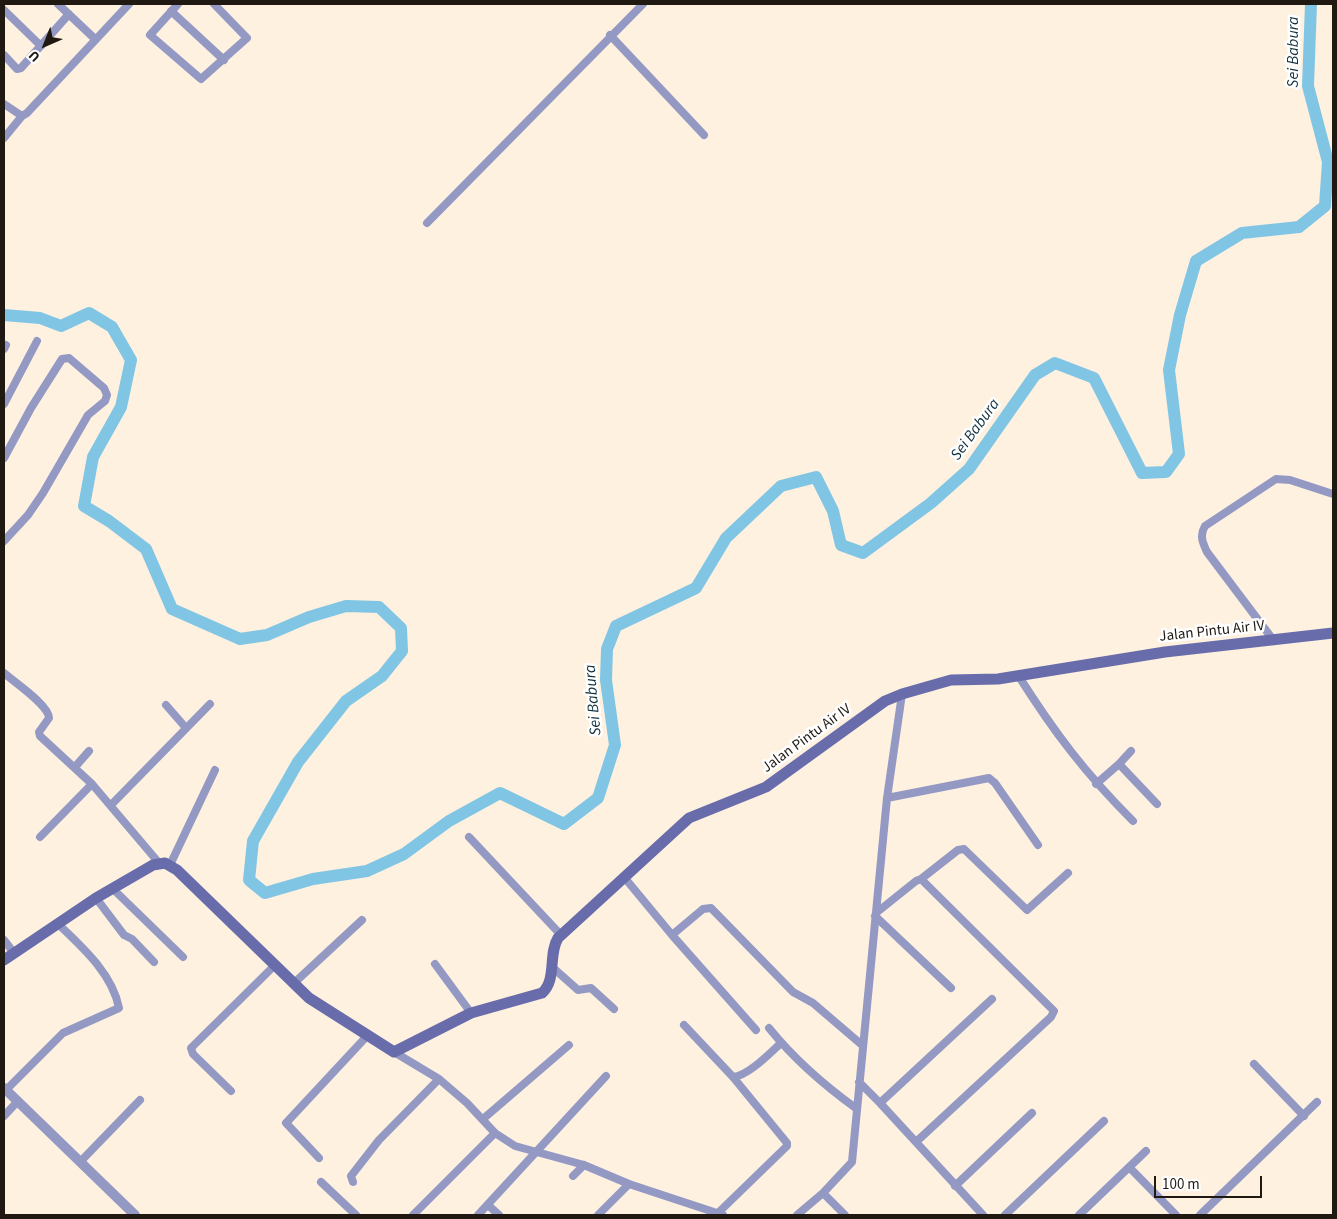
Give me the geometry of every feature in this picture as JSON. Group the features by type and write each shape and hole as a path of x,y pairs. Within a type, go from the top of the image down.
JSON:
{"main road":[{"name":"Jalan Pintu Air IV","path":"394,1052 471,1013 542,993 549,983 555,944 561,935 689,818 766,787 885,701 902,694 951,680 998,679 1165,652 1333,633"},
{"path":"4,960 112,888 165,864 318,1006 394,1052"}],"street":[{"path":"58,4 95,39"},
{"path":"4,137 130,4"},
{"path":"178,4 150,35 197,78 204,78 247,38 214,4"},
{"path":"427,223 610,35 643,4"},
{"path":"4,10 41,46"},
{"path":"171,11 224,60"},
{"path":"4,55 20,69 69,14"},
{"path":"610,35 704,135"},
{"path":"4,104 22,116"},
{"path":"4,404 36,341"},
{"path":"4,458 31,408 62,359 69,358 104,388 107,395 105,400 88,415 43,493 28,515 4,541"},
{"path":"1274,641 1207,552 1202,532 1205,526 1276,479 1290,480 1333,494"},
{"path":"4,674 36,699 49,713 49,718 39,732 40,736 92,784 165,864 215,770"},
{"path":"1018,675 1059,738 1096,784 1133,821"},
{"path":"797,1215 823,1193 852,1162 887,798 902,694"},
{"path":"111,805 210,704"},
{"path":"166,705 186,728"},
{"path":"1096,784 1132,751"},
{"path":"75,767 89,752"},
{"path":"1119,764 1157,804"},
{"path":"887,798 991,779 1038,845"},
{"path":"40,837 92,784"},
{"path":"469,837 561,935"},
{"path":"875,914 958,850 964,849 1027,910 1068,873"},
{"path":"624,877 672,935 756,1030"},
{"path":"916,1142 1053,1016 1054,1011 921,880"},
{"path":"112,888 183,957"},
{"path":"96,898 124,935 132,938 154,962"},
{"path":"672,935 703,909 711,908 794,992 813,1003 862,1045"},
{"path":"875,914 952,988"},
{"path":"293,984 362,920"},
{"path":"57,923 100,967 109,982 120,1008 63,1033 5,1089 135,1215"},
{"path":"4,940 14,953"},
{"path":"435,964 471,1013"},
{"path":"230,1091 190,1048 274,966"},
{"path":"552,966 578,990 591,988 614,1010"},
{"path":"880,1102 992,999"},
{"path":"394,1052 439,1079 483,1119 495,1133 515,1146 584,1165 629,1184 720,1214 787,1146 787,1143 733,1077 684,1024"},
{"path":"769,1028 781,1043 831,1090 856,1109"},
{"path":"319,1158 286,1123 366,1036"},
{"path":"733,1077 739,1076 763,1060 781,1043"},
{"path":"483,1119 569,1045"},
{"path":"1254,1064 1304,1116"},
{"path":"478,1215 606,1076"},
{"path":"353,1182 351,1176 374,1145 439,1079"},
{"path":"859,1082 880,1102 983,1215"},
{"path":"81,1161 140,1100"},
{"path":"4,1116 18,1101"},
{"path":"1200,1215 1317,1102"},
{"path":"955,1186 1032,1113"},
{"path":"1005,1215 1104,1121"},
{"path":"413,1215 495,1133"},
{"path":"1079,1215 1146,1151"},
{"path":"573,1176 584,1165"},
{"path":"1129,1167 1176,1215"},
{"path":"321,1182 356,1215"},
{"path":"598,1215 629,1184"},
{"path":"823,1193 845,1215"},
{"path":"488,1205 499,1215"}],"waterway":[{"name":"Sei Babura","path":"4,315 40,318 61,326 89,313 112,327 131,360 121,407 93,457 84,506 109,521 146,549 172,609 240,639 267,635 309,617 346,606 379,607 401,628 402,651 382,676 346,701 298,762 253,841 249,880 265,893 313,879 367,871 404,854 449,821 500,793 564,824 598,798 615,745 606,680 607,649 616,626 696,588 726,538 781,486 816,477 833,511 841,545 863,553 931,503 969,469 1035,375 1055,363 1094,378 1142,473 1166,472 1179,454 1169,370 1180,315 1196,261 1242,233 1299,227 1325,206 1328,162 1308,86 1311,4"}]}
